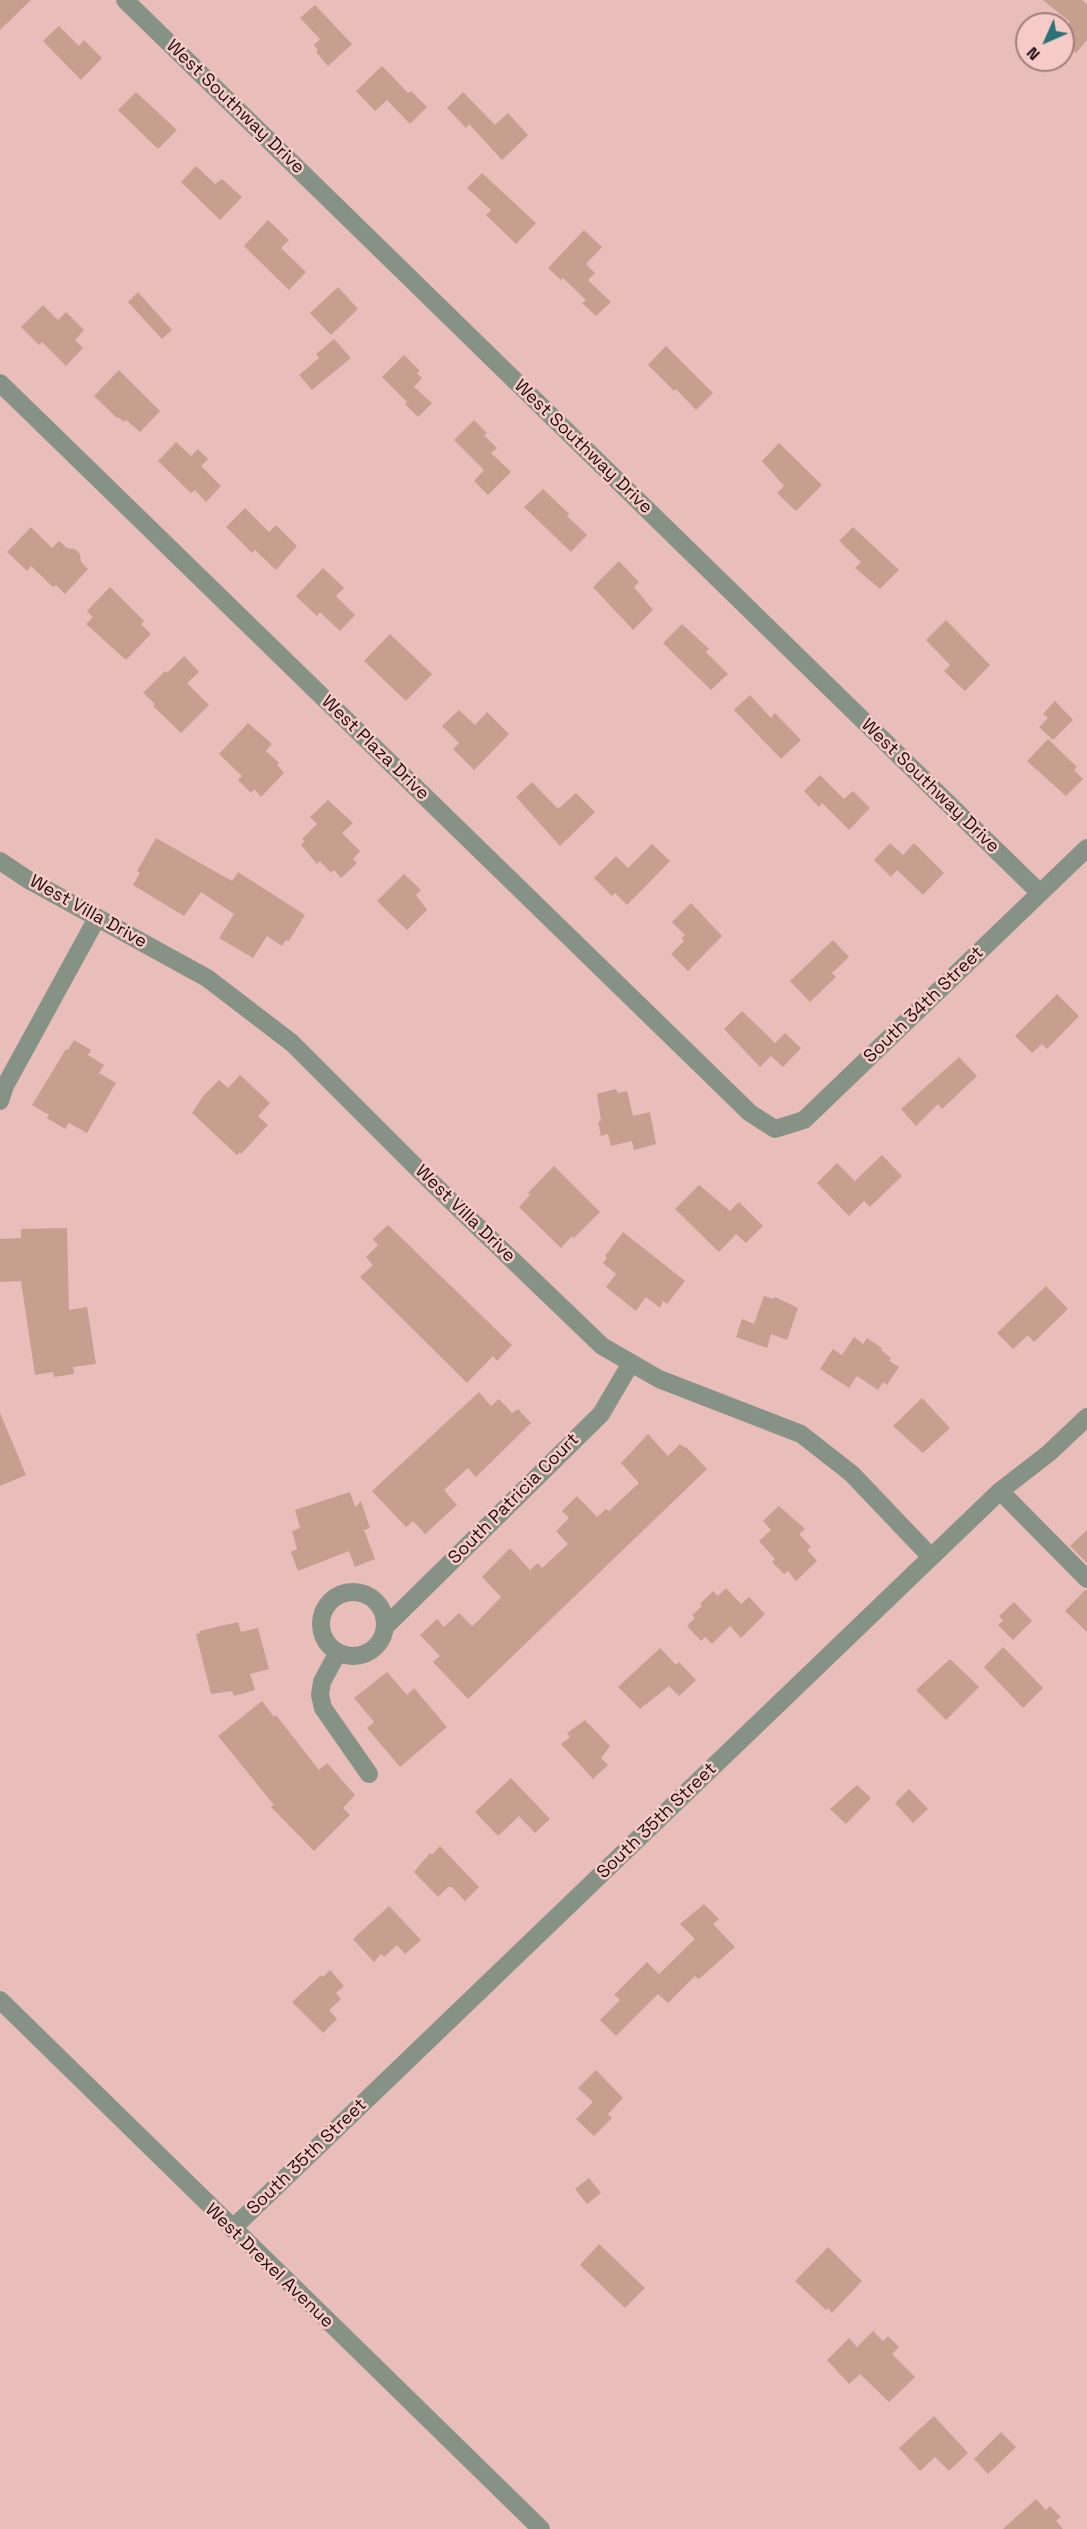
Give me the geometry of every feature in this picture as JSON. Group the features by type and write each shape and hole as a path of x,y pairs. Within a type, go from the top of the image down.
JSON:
{"street":[{"name":"West Southway Drive","path":"125,0 1040,893"},
{"name":"West Plaza Drive","path":"0,383 750,1113"},
{"name":"South 34th Street","path":"750,1113 775,1129 804,1120 1087,848"},
{"name":"West Villa Drive","path":"0,861 27,879 207,978 292,1043 425,1176 602,1346 659,1379 801,1434 852,1474 931,1557"},
{"path":"0,1101 5,1086 97,918"},
{"name":"South Patricia Court","path":"338,1652 348,1655 369,1652 383,1637 385,1627 601,1414 632,1363"},
{"name":"South 35th Street","path":"232,2229 1000,1491 1049,1453 1087,1417"},
{"path":"1000,1491 1087,1579"},
{"path":"369,1774 323,1708 320,1695 322,1682 338,1652 330,1646 322,1627 327,1606 334,1599 353,1592 364,1594 380,1606 385,1627"},
{"name":"West Drexel Avenue","path":"0,2000 541,2529"}],"building":[{"path":"0,0 31,0 0,30"},
{"path":"1043,0 1082,0 1087,4 1087,40 1076,53 1075,12 1058,12"},
{"path":"315,5 352,44 328,66 316,52 318,50 314,45 320,39 300,18"},
{"path":"59,26 79,46 84,40 102,58 81,80 43,41"},
{"path":"382,66 408,93 411,91 427,107 410,124 387,100 375,111 356,91"},
{"path":"136,92 177,130 158,149 118,110"},
{"path":"463,92 495,125 508,113 528,135 502,160 469,124 466,128 447,108"},
{"path":"196,166 215,184 222,179 242,197 220,220 181,182"},
{"path":"482,173 536,223 516,244 486,215 491,210 467,188"},
{"path":"268,220 289,240 281,248 306,272 289,290 244,246"},
{"path":"584,230 602,247 586,264 595,273 588,280 611,302 596,316 582,303 586,300 563,278 561,280 548,268"},
{"path":"338,287 358,309 331,335 310,313"},
{"path":"138,292 172,330 162,339 128,302"},
{"path":"43,305 58,320 66,312 84,330 75,340 83,348 66,366 42,342 39,345 21,327"},
{"path":"334,339 351,358 312,390 299,375 319,358 316,354"},
{"path":"666,346 713,393 696,410 648,365"},
{"path":"404,355 420,371 417,373 422,378 414,387 432,403 418,417 405,404 407,402 382,377"},
{"path":"119,370 160,411 140,432 126,420 124,422 117,418 94,396"},
{"path":"474,420 497,448 491,453 511,472 488,495 474,481 484,470 454,440"},
{"path":"176,442 191,456 198,449 208,459 201,466 221,486 206,502 195,490 191,493 158,461"},
{"path":"779,443 822,485 796,511 777,493 784,486 762,461"},
{"path":"543,489 587,535 571,552 524,507"},
{"path":"245,508 269,532 276,525 297,546 276,570 255,550 252,553 226,527"},
{"path":"31,527 52,548 59,541 67,548 75,549 80,554 81,562 88,569 65,594 56,585 53,587 31,566 27,571 7,552"},
{"path":"853,527 899,570 880,589 855,568 861,562 839,541"},
{"path":"619,561 639,582 634,587 653,610 633,630 593,587"},
{"path":"323,568 344,588 336,596 355,615 340,631 320,612 317,616 296,596"},
{"path":"110,587 144,621 141,624 151,634 126,660 86,624 93,617 87,611"},
{"path":"946,620 990,665 965,691 944,671 950,665 926,640"},
{"path":"682,624 709,649 706,652 728,674 711,690 663,643"},
{"path":"390,634 432,674 406,701 364,661"},
{"path":"184,656 199,672 187,683 209,705 181,733 143,693"},
{"path":"750,695 771,718 775,713 801,740 781,759 734,710"},
{"path":"1055,701 1073,720 1053,740 1039,727 1048,718 1043,714"},
{"path":"459,710 475,725 487,712 509,734 474,770 453,749 459,743 442,726"},
{"path":"248,723 272,744 266,751 279,763 277,765 284,773 261,797 254,789 251,793 238,780 242,776 219,754"},
{"path":"1048,739 1077,767 1074,770 1083,779 1066,796 1027,761"},
{"path":"820,775 844,799 853,791 870,808 849,830 822,803 819,807 804,791"},
{"path":"532,782 558,809 576,793 595,812 560,846 516,797"},
{"path":"328,800 353,823 342,833 360,851 353,859 357,863 341,878 334,870 331,873 320,861 317,864 301,845 305,841 302,839 317,824 310,817"},
{"path":"156,838 232,881 238,872 305,915 289,941 286,940 282,946 267,936 253,958 219,938 234,914 201,892 184,916 133,885 140,873 137,871"},
{"path":"890,843 903,855 914,843 944,873 923,895 897,870 891,877 874,860"},
{"path":"652,844 670,861 627,905 615,893 612,896 594,878 616,856 628,868"},
{"path":"404,874 421,890 416,895 427,910 407,930 377,901"},
{"path":"691,903 722,936 688,971 671,954 684,941 682,938 685,935 672,922"},
{"path":"833,940 849,957 832,973 836,977 810,1002 790,981"},
{"path":"1057,994 1079,1016 1047,1049 1042,1044 1032,1053 1015,1036"},
{"path":"742,1011 775,1043 785,1033 801,1048 783,1067 771,1056 760,1067 724,1029"},
{"path":"74,1040 91,1050 88,1055 104,1065 99,1073 116,1083 87,1133 69,1123 65,1129 47,1118 49,1115 32,1105 66,1049 68,1050"},
{"path":"959,1057 977,1076 942,1109 938,1104 916,1126 901,1109"},
{"path":"240,1075 270,1103 258,1116 268,1125 241,1154 240,1152 237,1155 192,1113 204,1095 219,1080 228,1088"},
{"path":"616,1089 618,1093 627,1091 633,1116 650,1112 656,1144 634,1150 632,1141 611,1146 608,1134 601,1136 597,1094"},
{"path":"882,1155 902,1176 870,1207 864,1201 849,1216 817,1183 837,1163 855,1181"},
{"path":"554,1166 600,1212 561,1248 519,1207 530,1195 528,1193"},
{"path":"699,1185 730,1211 739,1202 763,1226 746,1243 736,1234 719,1252 675,1209"},
{"path":"388,1225 512,1345 497,1361 493,1356 467,1383 360,1277 373,1265 366,1257 378,1245 373,1239"},
{"path":"67,1228 69,1310 87,1307 96,1364 73,1367 74,1374 54,1377 53,1372 35,1375 21,1281 0,1282 0,1239 21,1238 21,1229"},
{"path":"623,1232 685,1281 667,1304 663,1301 660,1308 646,1297 636,1311 606,1287 616,1274 603,1263 607,1258 605,1256"},
{"path":"1046,1286 1068,1309 1034,1342 1028,1335 1013,1349 997,1333"},
{"path":"764,1296 774,1299 775,1297 798,1308 787,1340 771,1334 767,1348 736,1337 742,1319 754,1324"},
{"path":"854,1337 863,1344 867,1338 882,1348 881,1350 891,1358 889,1361 899,1367 887,1385 883,1382 878,1390 857,1376 849,1388 820,1369 833,1349 842,1355"},
{"path":"479,1392 491,1406 499,1399 512,1413 518,1409 531,1423 476,1477 468,1468 444,1490 457,1505 425,1534 413,1521 406,1527 372,1491"},
{"path":"922,1398 950,1428 923,1453 893,1426"},
{"path":"0,1413 26,1475 0,1486"},
{"path":"648,1434 668,1456 680,1444 686,1447 707,1469 468,1699 433,1662 440,1656 420,1635 437,1619 444,1627 459,1613 472,1626 479,1620 501,1597 482,1577 510,1548 530,1570 538,1563 542,1568 568,1544 556,1531 569,1518 562,1511 577,1496 597,1517 606,1509 609,1511 639,1483 621,1463"},
{"path":"350,1492 355,1507 361,1501 370,1528 364,1530 375,1559 355,1567 349,1551 298,1571 291,1552 297,1549 292,1531 300,1528 295,1510"},
{"path":"779,1506 805,1529 799,1534 811,1547 807,1550 817,1561 796,1581 788,1571 784,1574 772,1562 775,1559 759,1541 771,1530 763,1521"},
{"path":"1087,1530 1087,1563 1070,1546"},
{"path":"726,1588 741,1604 749,1597 765,1614 741,1638 730,1626 712,1644 705,1637 701,1641 687,1626 695,1618 692,1615 713,1591 718,1596"},
{"path":"1087,1590 1087,1632 1065,1611"},
{"path":"1014,1602 1032,1621 1013,1640 998,1625 1003,1621 999,1616"},
{"path":"238,1622 241,1632 258,1628 269,1669 250,1674 255,1690 234,1696 232,1691 211,1694 196,1634 200,1633 199,1631"},
{"path":"1003,1647 1043,1688 1023,1708 984,1667"},
{"path":"660,1648 676,1665 679,1662 696,1680 679,1696 669,1686 640,1709 618,1687"},
{"path":"950,1659 979,1687 946,1720 916,1690"},
{"path":"387,1672 407,1695 414,1688 447,1727 400,1767 367,1728 374,1722 354,1698"},
{"path":"262,1701 274,1717 276,1715 319,1770 327,1763 355,1795 343,1808 350,1815 314,1851 271,1807 274,1805 218,1736"},
{"path":"585,1720 610,1746 601,1758 608,1765 593,1779 561,1744 570,1737 567,1733"},
{"path":"511,1778 550,1819 535,1833 519,1816 498,1836 475,1812"},
{"path":"857,1785 871,1798 846,1824 830,1809"},
{"path":"909,1789 928,1809 913,1823 895,1803"},
{"path":"440,1846 479,1887 465,1901 452,1887 448,1887 438,1897 414,1872 430,1853 432,1855"},
{"path":"704,1904 719,1919 713,1924 735,1947 699,1979 695,1976 668,2003 658,1994 616,2036 600,2020 620,2000 614,1995 647,1962 659,1974 695,1939 680,1924"},
{"path":"389,1906 421,1940 405,1954 397,1945 384,1957 381,1954 374,1962 353,1939"},
{"path":"330,1970 344,1986 336,1993 341,1999 329,2010 337,2019 323,2033 292,2002 321,1975 323,1977"},
{"path":"596,2070 623,2098 608,2114 612,2118 594,2136 576,2119 593,2102 578,2088"},
{"path":"589,2178 601,2193 587,2204 575,2189"},
{"path":"599,2244 645,2288 625,2308 580,2265"},
{"path":"828,2247 862,2281 832,2313 795,2281"},
{"path":"873,2331 883,2341 888,2336 899,2347 892,2354 915,2377 889,2402 860,2374 849,2384 827,2360 849,2338 857,2347"},
{"path":"934,2416 968,2453 949,2471 935,2457 920,2471 899,2448"},
{"path":"1001,2432 1016,2447 988,2474 974,2459"},
{"path":"1036,2499 1046,2510 1050,2506 1061,2517 1056,2521 1063,2529 1003,2529"}]}
